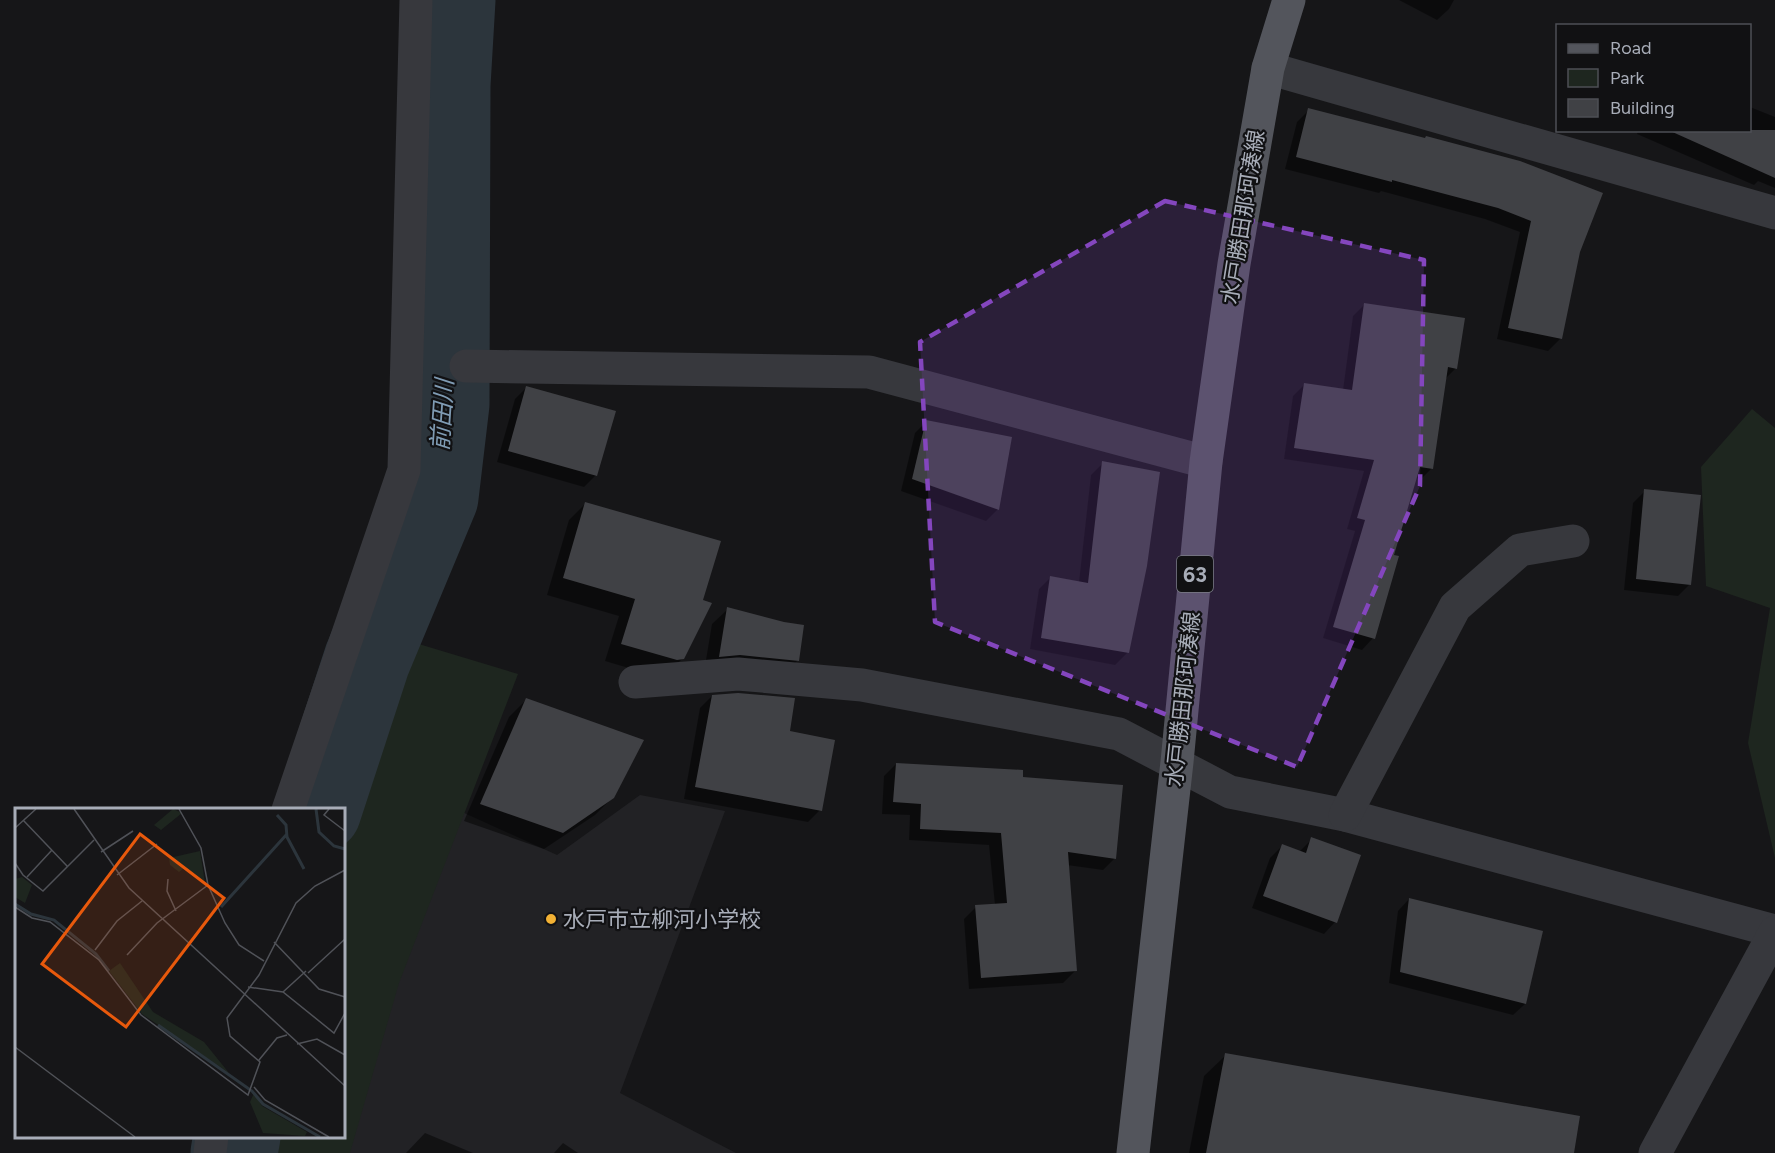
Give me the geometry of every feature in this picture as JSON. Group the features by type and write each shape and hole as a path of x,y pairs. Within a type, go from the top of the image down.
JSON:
{"main road":[{"name":"水戸勝田那珂湊線","path":"1133,1153 1177,762 1206,462 1234,264 1268,68 1289,0"}],"street":[{"path":"289,808 404,470 416,0"},
{"path":"1268,68 1775,213"},
{"path":"466,366 869,372 1206,462"},
{"path":"1345,815 1455,607 1520,550 1573,541"},
{"path":"635,682 738,674 862,685 1119,734 1177,762 1230,792 1345,815 1775,931 1655,1153"},
{"path":"210,1153 212,1138"}],"highlighted area":[{"path":"1165,201 1424,260 1420,486 1297,767 935,622 920,342"}],"shaded area":[{"name":"水戸市立柳河小学校","path":"640,795 725,811 620,1093 736,1153 311,1153 340,1138 345,1138 451,807 557,855"}],"green space":[{"path":"1752,409 1775,428 1775,858 1748,743 1770,608 1706,586 1701,467"},
{"path":"379,632 518,674 399,983 350,1153 236,1153 241,1138 345,1138 345,808 330,808"}],"building":[{"path":"1308,108 1520,161 1603,193 1580,252 1562,339 1508,328 1531,221 1498,208 1296,157"},
{"path":"1775,130 1775,178 1672,132"},
{"path":"1364,303 1465,318 1457,369 1448,367 1433,469 1420,467 1394,555 1399,556 1375,639 1333,627 1365,520 1357,518 1374,460 1294,448 1304,383 1352,390"},
{"path":"526,386 616,411 597,476 508,451"},
{"path":"926,420 1012,437 999,510 912,479"},
{"path":"1102,461 1160,472 1147,566 1129,653 1041,638 1050,576 1088,583"},
{"path":"1644,489 1701,495 1691,585 1636,579"},
{"path":"585,502 721,541 703,600 712,603 684,659 677,660 621,644 635,599 563,578"},
{"path":"727,607 804,625 799,661 740,655 719,657"},
{"path":"738,693 795,698 790,731 835,740 822,811 695,787 712,695"},
{"path":"526,698 644,740 614,798 563,833 480,804"},
{"path":"896,763 1023,770 1023,777 1123,785 1116,859 1068,852 1077,971 981,978 975,905 1007,903 1001,833 920,829 921,804 893,802"},
{"path":"1311,837 1361,855 1337,923 1263,896 1282,844 1306,853"},
{"path":"1409,898 1543,931 1526,1004 1400,972"},
{"path":"1225,1053 1580,1116 1574,1153 1206,1153"}],"waterway":[{"name":"前田川","path":"319,808 367,660 435,497 446,404 447,85 452,0"},
{"name":"前田川","path":"234,1153 237,1138"}],"place":[{"name":"水戸市立柳河小学校","path":"551,919"}]}
